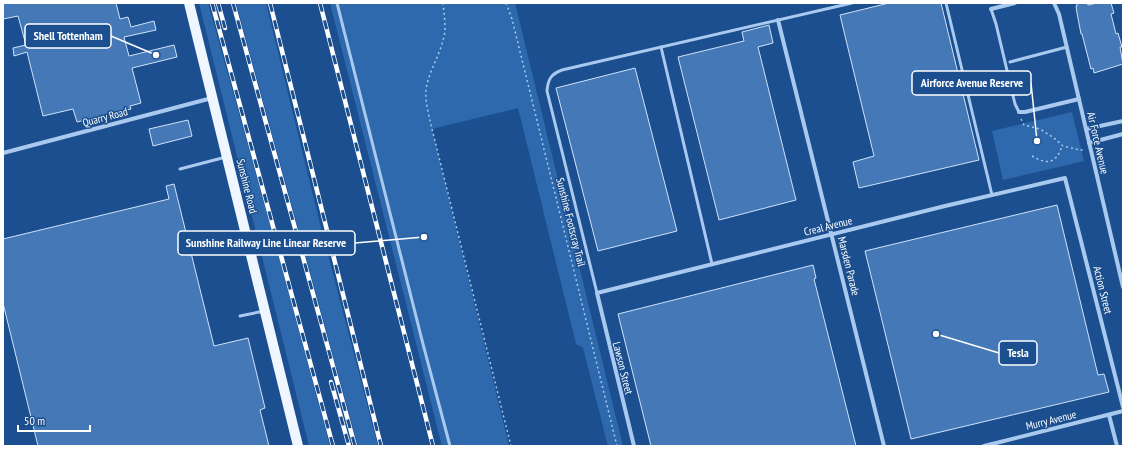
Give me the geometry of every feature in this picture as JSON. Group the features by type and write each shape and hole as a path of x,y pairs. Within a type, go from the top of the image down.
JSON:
{"main road":[{"name":"Sunshine Road","path":"189,3 298,446"}],"street":[{"path":"991,9 1015,3"},
{"name":"Air Force Avenue","path":"1054,3 1059,14 1123,287"},
{"name":"Marsden Parade","path":"778,20 884,446"},
{"name":"Quarry Road","path":"3,153 212,98"},
{"path":"1020,112 1079,99"},
{"path":"1086,129 1123,121"},
{"path":"1089,143 1123,134"},
{"name":"Creal Avenue","path":"597,293 832,234 1065,178"},
{"name":"Action Street","path":"1065,178 1123,407"},
{"name":"Lawson Street","path":"597,293 634,446"},
{"name":"Murry Avenue","path":"984,446 1002,444 1123,411"},
{"path":"1109,415 1117,446"}],"lane":[{"path":"337,3 422,344 450,446"},
{"path":"597,293 547,91 548,81 553,73 852,3"},
{"path":"946,3 992,195"},
{"path":"991,9 1015,104 1020,112"},
{"path":"660,47 712,264"},
{"path":"1010,62 1067,47"},
{"path":"180,169 227,156"},
{"path":"202,252 248,240"},
{"path":"240,316 266,311"}],"path":[{"path":"443,3 445,31 444,40 426,89 426,99 430,121 511,446"},
{"name":"Sunshine Footscray Trail","path":"506,3 512,19 617,446"},
{"path":"1020,112 1024,125 1040,129 1063,146 1082,151 1085,150"},
{"path":"1032,156 1041,161 1048,162 1054,160 1060,154 1063,146"}],"shaded area":[{"path":"199,3 208,3 277,249 330,446 309,446"},
{"path":"236,3 266,3 319,220 378,446 358,446"},
{"path":"330,3 515,3 623,446 608,446 583,348 576,344 518,108 432,129 509,446 442,446"},
{"path":"1072,112 1084,161 1003,180 992,131"}],"building":[{"path":"3,3 116,3 120,19 128,17 131,27 154,21 156,30 124,37 129,56 174,45 177,57 132,68 141,103 130,106 131,109 77,122 73,109 43,116 27,52 14,56 13,48 26,45 18,16 3,19"},
{"path":"889,3 941,3 979,160 859,188 853,162 874,156 840,15"},
{"path":"1077,3 1087,3 1088,5 1097,3 1111,3 1114,13 1111,14 1116,34 1118,33 1122,47 1120,47 1123,64 1094,73 1093,68 1091,69 1081,34 1076,6"},
{"path":"769,25 773,43 758,47 796,200 719,220 678,57 744,41 742,32"},
{"path":"635,68 677,231 598,251 556,88"},
{"path":"188,120 192,136 153,146 149,129"},
{"path":"174,184 214,346 248,338 265,408 260,410 269,446 38,446 3,303 3,239 169,199 166,186"},
{"path":"1057,205 1098,375 1104,374 1109,392 911,439 865,251"},
{"path":"813,265 816,278 814,279 856,446 651,446 618,314"}],"railway":[{"path":"212,3 333,446"},
{"path":"218,3 225,28"},
{"path":"233,3 355,446"},
{"path":"270,3 381,446"},
{"path":"320,3 433,446"},
{"path":"331,382 349,446"}],"place":[{"name":"Shell Tottenham","path":"156,55"},
{"name":"Airforce Avenue Reserve","path":"1037,141"},
{"name":"Sunshine Railway Line Linear Reserve","path":"424,237"},
{"name":"Tesla","path":"936,334"}]}
